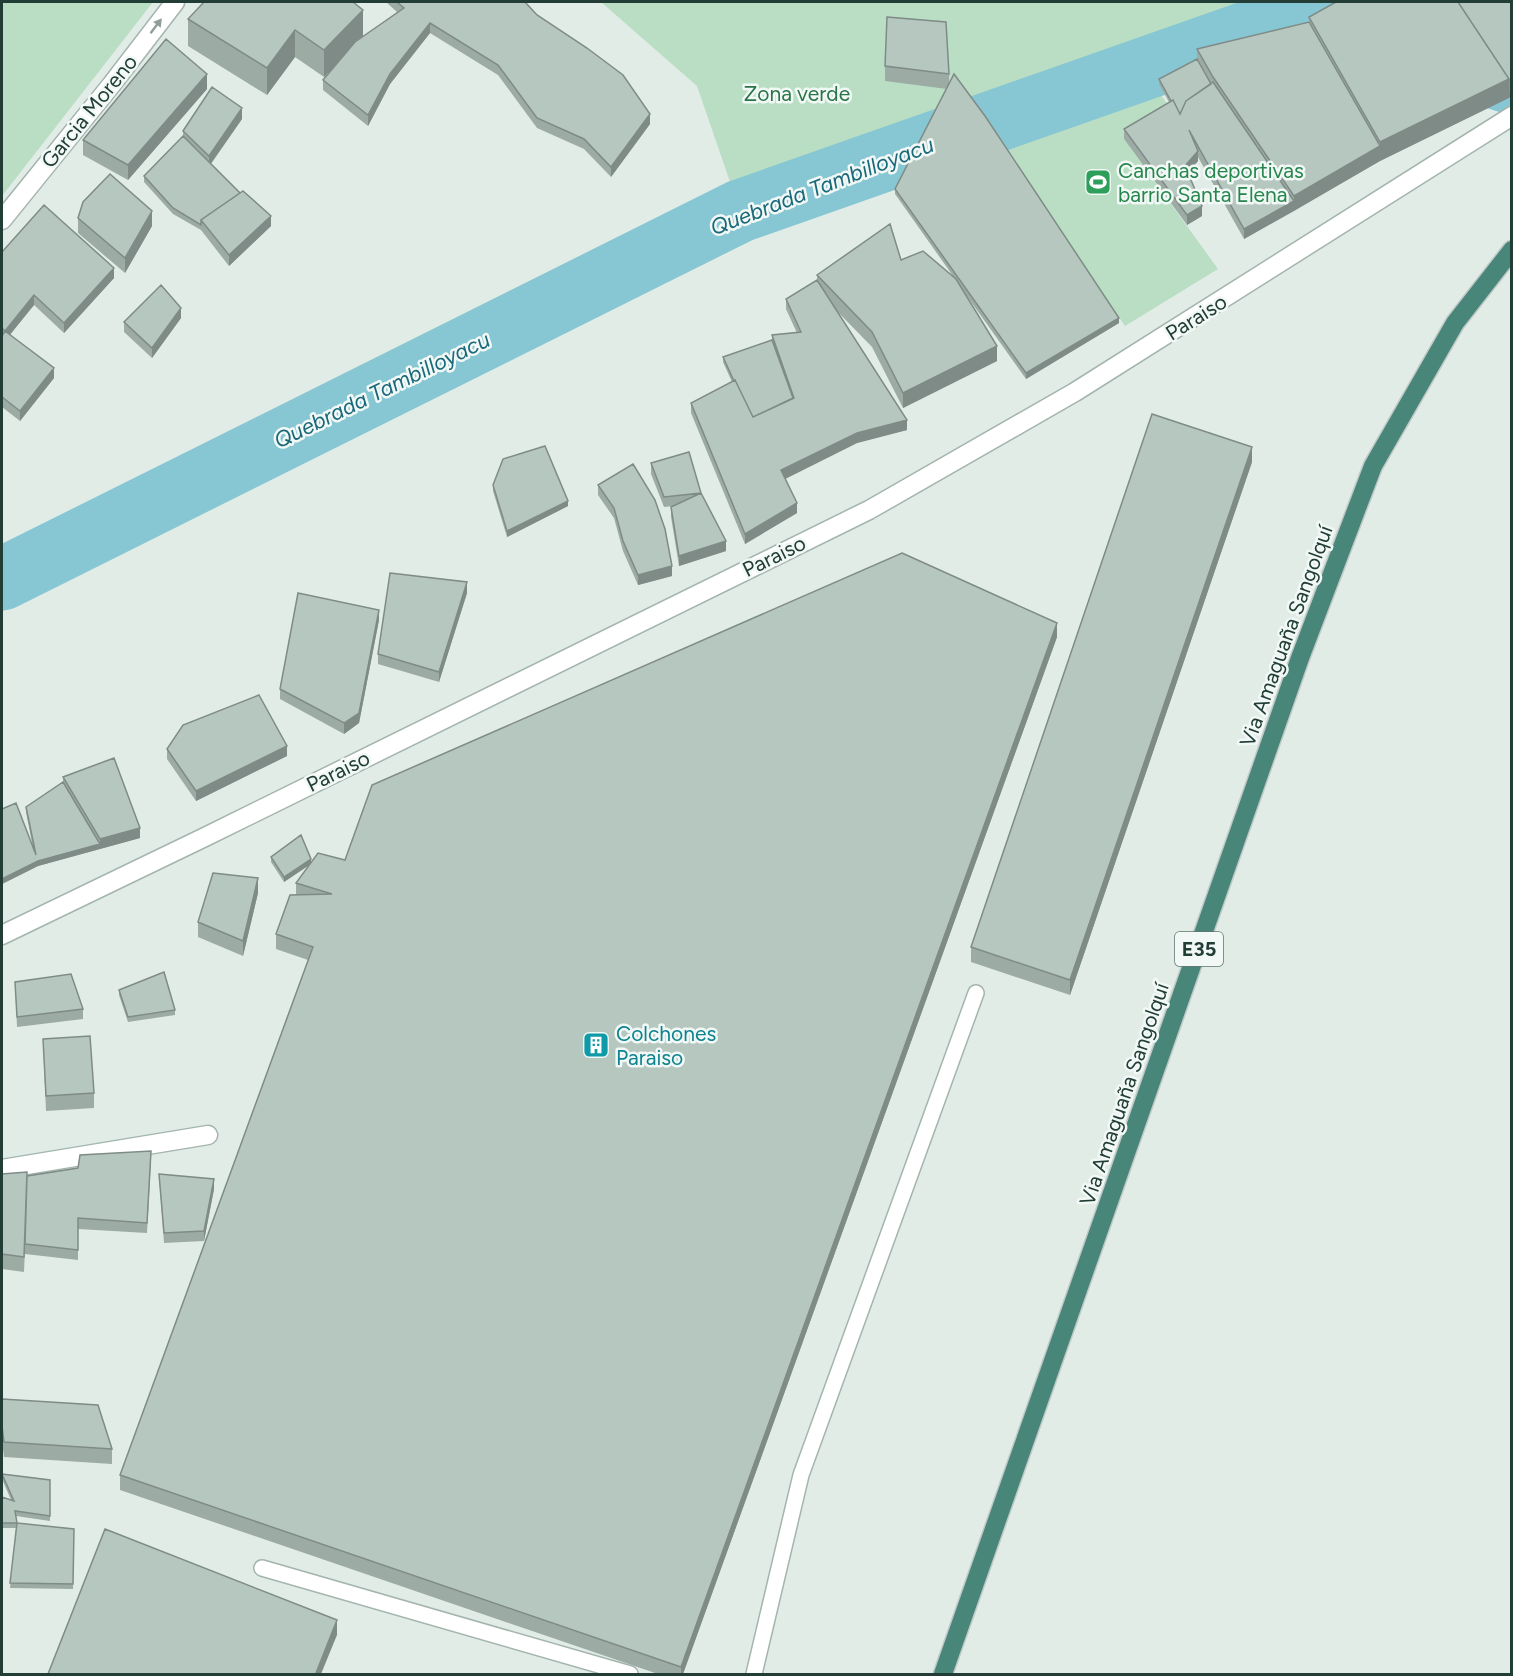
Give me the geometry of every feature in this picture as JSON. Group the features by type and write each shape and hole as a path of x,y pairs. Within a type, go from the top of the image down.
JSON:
{"highway":[{"name":"Via Amaguaña Sangolquí","path":"943,1674 1300,658 1373,466 1455,323 1512,250"}],"street":[{"name":"Garcia Moreno","path":"2,220 175,2"},
{"name":"Paraiso","path":"2,935 869,510 1075,392 1512,116"},
{"path":"2,1169 208,1135"}],"lane":[{"path":"754,1674 801,1475 976,993"},
{"path":"262,1568 630,1674"}],"green space":[{"path":"2,2 153,2 2,196"},
{"name":"Zona verde","path":"601,2 1320,2 1143,70 1171,109 1124,139 1218,269 1125,326 985,122 740,211 697,86"}],"building":[{"path":"204,2 353,2 363,10 324,50 295,30 267,68 188,19"},
{"path":"397,2 525,2 537,15 623,75 650,114 611,167 584,139 537,118 498,65 430,23 390,74 368,115 323,80 355,42 404,8"},
{"path":"1336,2 1458,2 1509,79 1380,142 1309,17"},
{"path":"1458,2 1512,2 1512,91 1509,93 1509,79"},
{"path":"887,17 946,22 949,74 885,66"},
{"path":"1309,22 1380,146 1294,196 1213,77 1197,49"},
{"path":"166,39 207,74 128,165 83,140"},
{"path":"1197,59 1211,84 1186,101 1180,114 1159,79"},
{"path":"954,74 985,116 1119,318 1026,373 895,189"},
{"path":"1213,82 1294,201 1244,229 1189,130 1198,151 1185,166 1202,206 1187,215 1124,129 1173,100 1180,114 1186,101"},
{"path":"212,87 242,108 209,156 183,131"},
{"path":"183,136 240,193 201,220 201,225 173,208 144,176"},
{"path":"110,174 152,211 125,258 78,218 83,202"},
{"path":"243,191 271,216 229,255 201,220"},
{"path":"44,205 114,268 64,323 34,295 5,331 2,328 2,252"},
{"path":"890,224 901,260 923,251 956,279 997,346 903,393 872,332 817,275"},
{"path":"817,280 907,420 857,433 781,470 797,503 745,534 691,403 735,380 753,417 794,398 772,335 801,332 786,299"},
{"path":"161,285 181,308 152,348 124,322"},
{"path":"5,331 54,368 20,411 2,397 2,336"},
{"path":"772,340 793,398 753,417 723,357"},
{"path":"1152,414 1252,447 1070,980 971,947"},
{"path":"545,446 568,501 507,531 493,485 503,459"},
{"path":"689,452 701,493 664,497 651,463"},
{"path":"633,464 655,500 665,529 672,566 638,575 623,541 614,508 598,485"},
{"path":"701,493 726,541 679,556 671,507"},
{"name":"Colchones Paraiso","path":"902,553 1057,623 681,1667 120,1475 313,947 276,934 290,895 332,894 296,883 318,853 345,860 372,785"},
{"path":"390,573 467,582 439,672 378,654"},
{"path":"298,593 379,610 359,713 344,723 280,689"},
{"path":"259,695 287,746 196,791 167,749 183,725"},
{"path":"114,758 140,828 100,839 63,777"},
{"path":"63,782 100,844 38,861 2,879 2,809 16,803 36,855 26,807"},
{"path":"301,835 311,859 284,877 271,857"},
{"path":"213,873 258,878 243,941 198,922"},
{"path":"164,972 175,1010 128,1017 119,990"},
{"path":"71,974 83,1009 17,1017 15,982"},
{"path":"90,1036 94,1093 46,1096 43,1039"},
{"path":"151,1151 147,1223 78,1218 78,1250 25,1244 27,1176 78,1168 80,1155"},
{"path":"27,1172 24,1257 2,1254 2,1174"},
{"path":"159,1174 214,1179 204,1231 164,1233"},
{"path":"2,1399 98,1405 112,1449 4,1442"},
{"path":"2,1474 50,1480 50,1516 15,1511 17,1523 2,1523 2,1497 14,1501"},
{"path":"17,1523 74,1529 73,1584 10,1583"},
{"path":"105,1529 337,1620 316,1673 319,1674 48,1674"}],"waterway":[{"name":"Quebrada Tambilloyacu","path":"2,579 740,211 1300,14 1512,83"}],"place":[{"name":"Canchas deportivas barrio Santa Elena","path":"1098,182"},
{"name":"Colchones Paraiso","path":"596,1045"}]}
